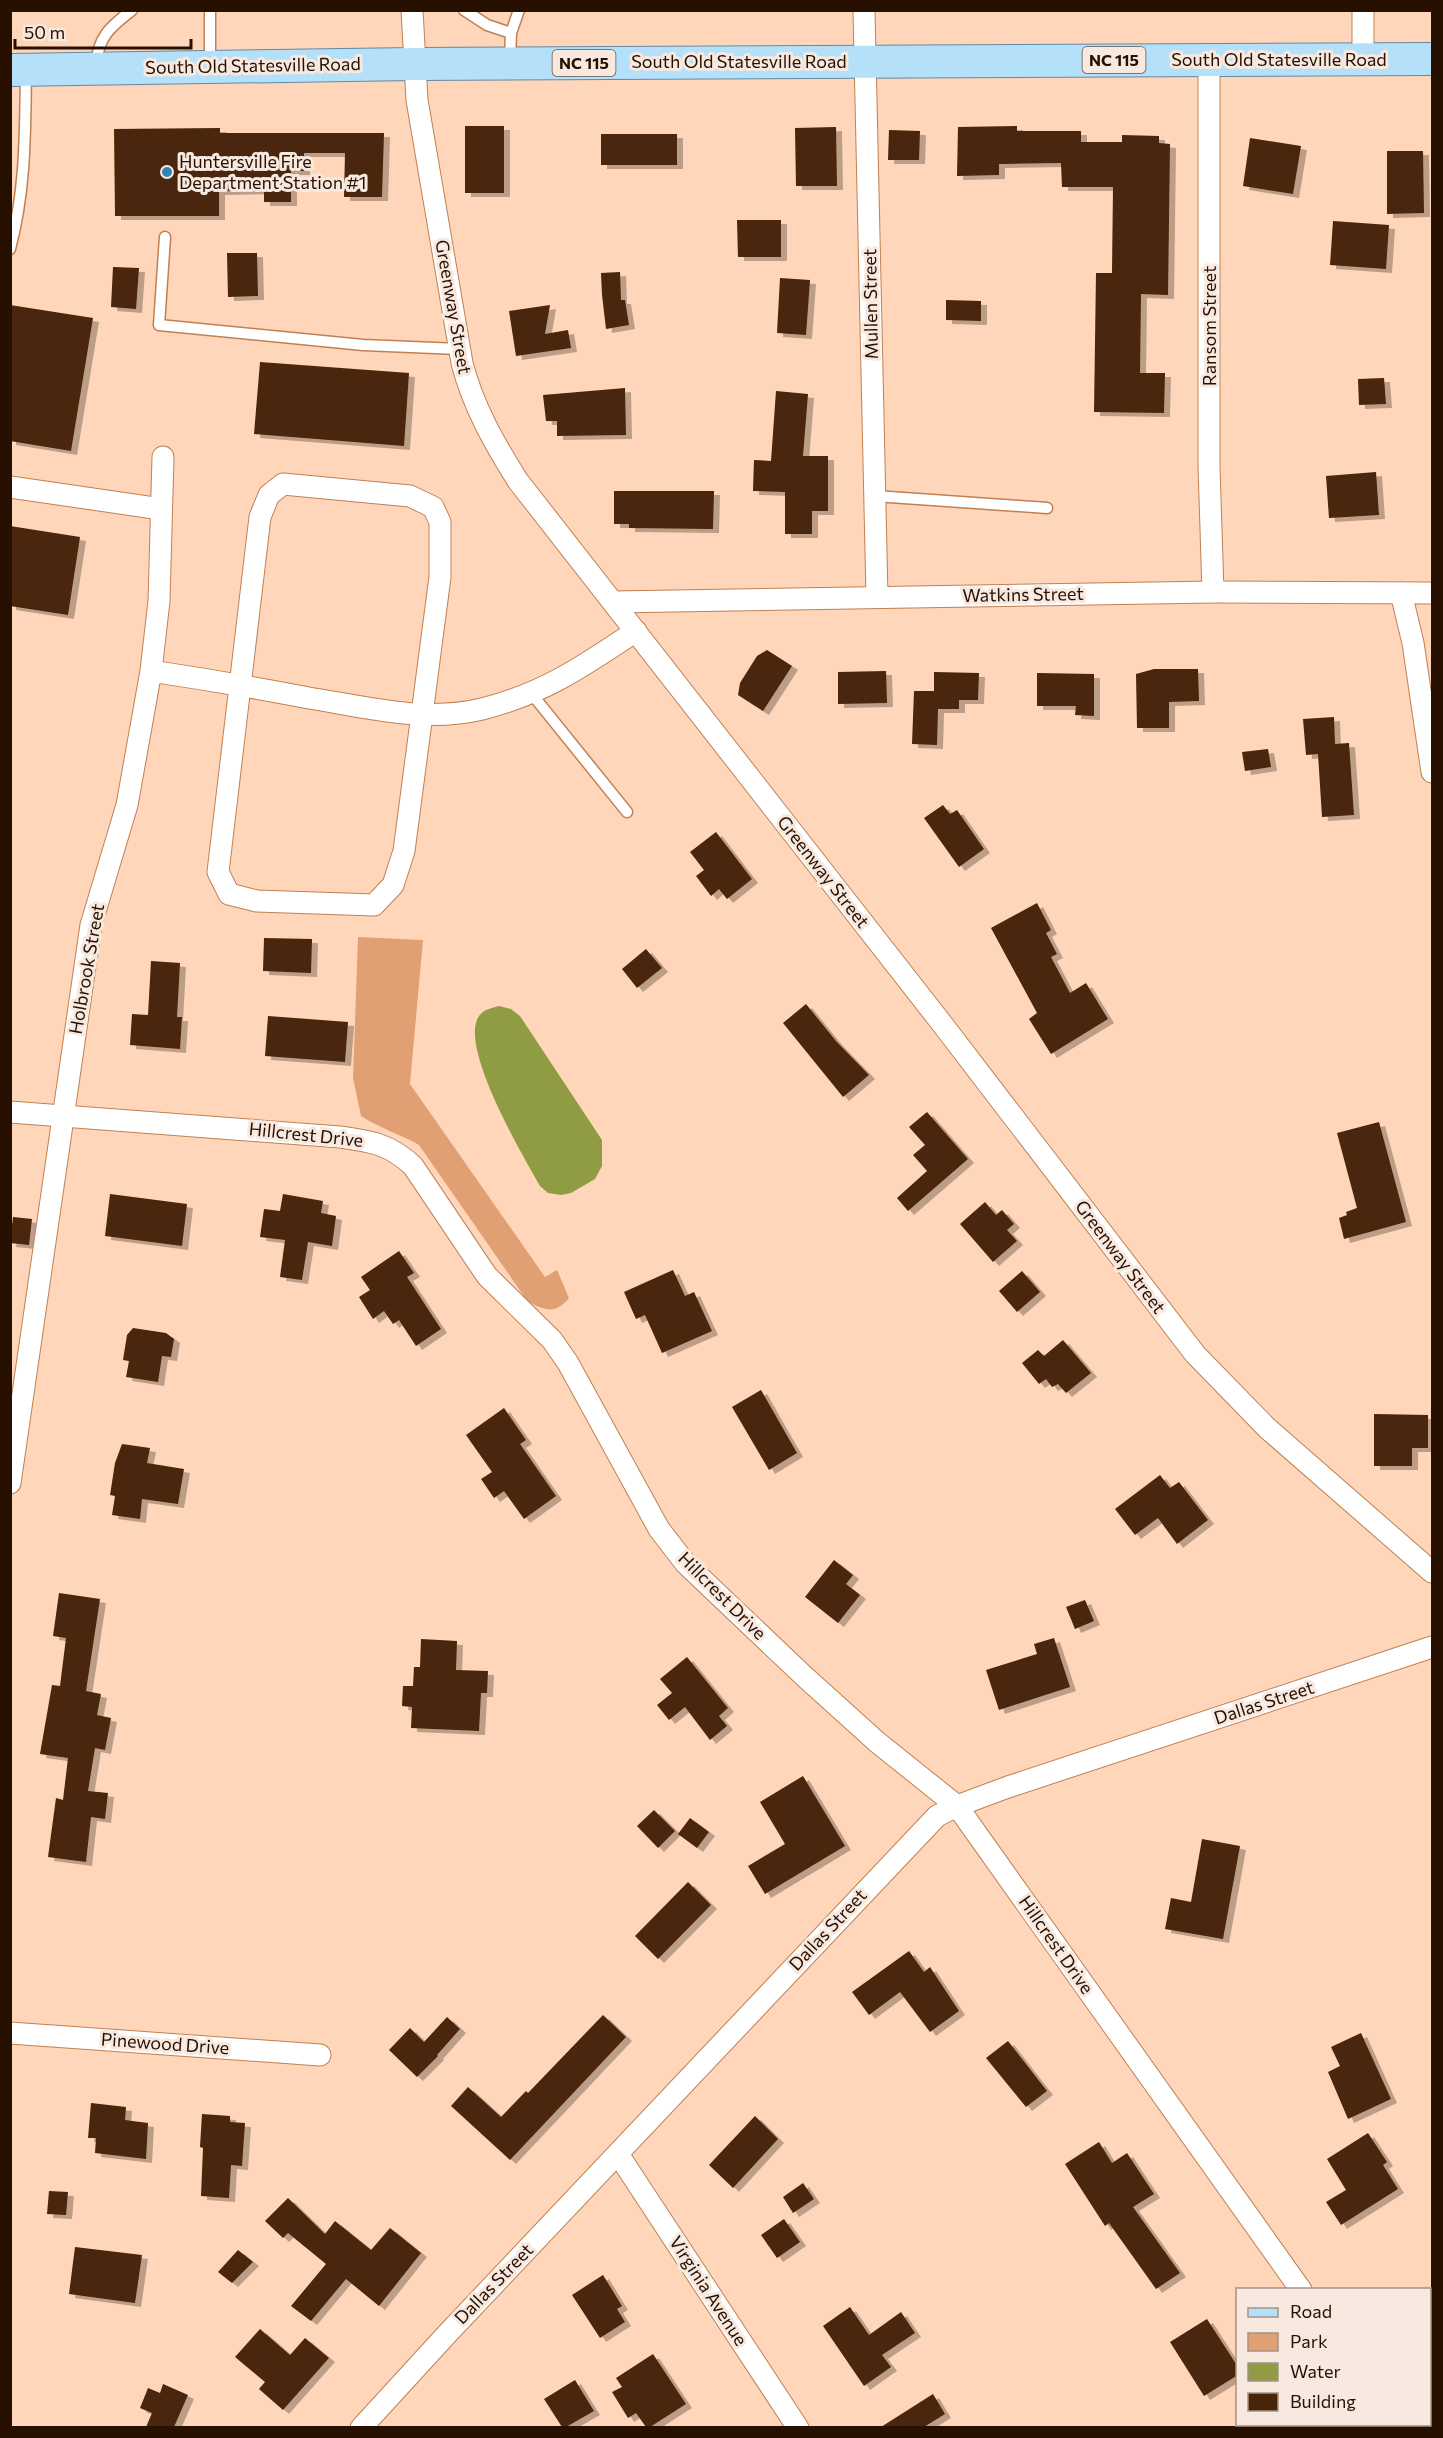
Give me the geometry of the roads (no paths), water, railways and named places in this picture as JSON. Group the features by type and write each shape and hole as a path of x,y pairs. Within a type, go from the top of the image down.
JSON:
{"main road":[{"name":"South Old Statesville Road","path":"18,70 414,64 510,48 865,62 1432,59"}],"street":[{"name":"Greenway Street","path":"412,10 417,100 459,349 468,386 495,446 518,481 943,1025 1196,1354 1267,1428 1432,1572"},
{"name":"Mullen Street","path":"864,10 878,597"},
{"path":"1363,10 1363,59"},
{"name":"Ransom Street","path":"1209,60 1209,466 1213,592"},
{"name":"Holbrook Street","path":"10,1483 92,926 127,805 151,670 159,601 163,458"},
{"path":"283,484 410,496 433,507 440,522 440,577 423,714 404,851 393,885 374,905 257,901 229,894 218,872 242,686 260,517 269,495 283,484"},
{"path":"10,487 161,509"},
{"name":"Watkins Street","path":"614,602 1213,592 1432,593"},
{"path":"1401,593 1413,643 1432,772"},
{"path":"151,670 364,707 423,714 446,714 480,710 531,693 570,675 636,631"},
{"name":"Hillcrest Drive","path":"10,1113 340,1137 368,1141 392,1149 403,1156 413,1166 487,1276 552,1340 568,1363 659,1529 686,1564 805,1677 878,1742 957,1806 1300,2288"},
{"name":"Dallas Street","path":"361,2427 905,1847 937,1816 957,1806 1432,1647"},
{"name":"Pinewood Drive","path":"10,2033 320,2055"},
{"name":"Virginia Avenue","path":"618,2154 798,2427"}],"lane":[{"path":"95,69 97,47 115,23 132,10"},
{"path":"210,10 210,66"},
{"path":"464,10 487,25 510,48"},
{"path":"510,48 519,10"},
{"path":"10,249 25,174 18,70"},
{"path":"165,237 159,325 363,345 459,349"},
{"path":"875,496 1047,508"},
{"path":"531,693 627,812"}],"water":[{"path":"499,1006 511,1009 520,1016 602,1140 602,1166 595,1179 571,1193 561,1195 548,1193 540,1186 495,1101 477,1051 475,1031 479,1016 488,1009"}],"place":[{"name":"Huntersville Fire Department Station #1","path":"167,172"}]}
